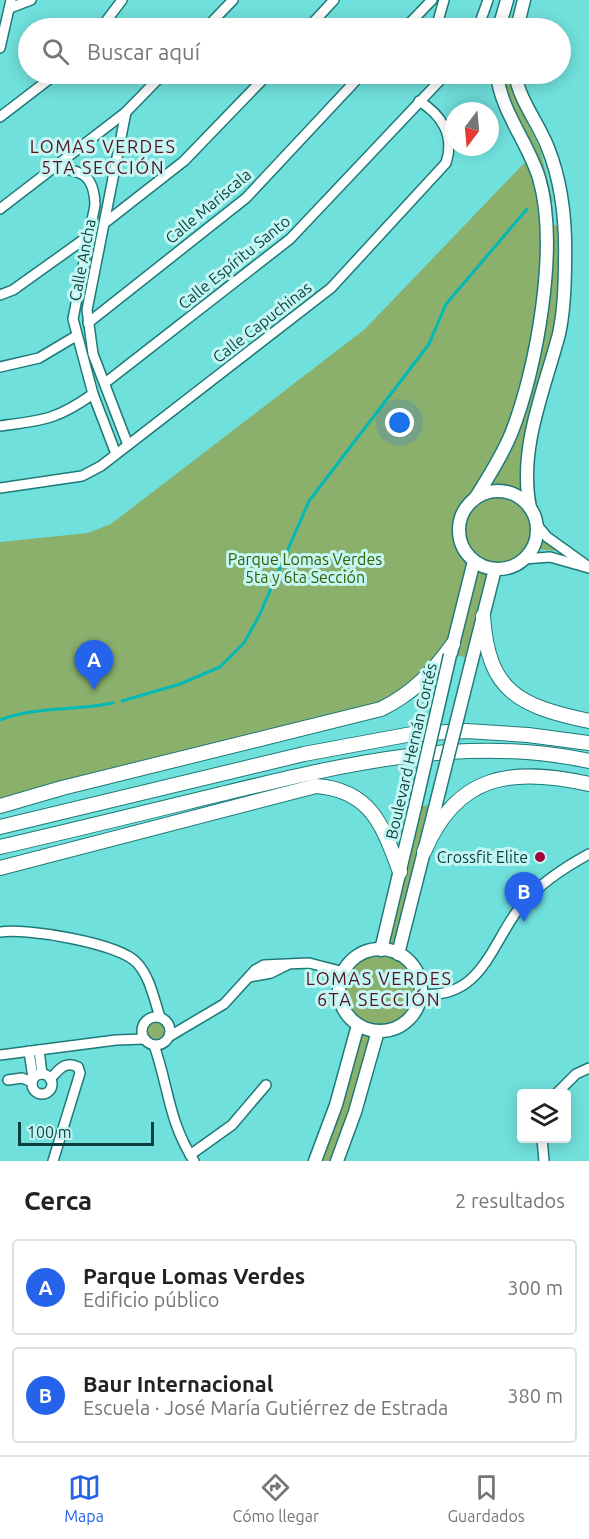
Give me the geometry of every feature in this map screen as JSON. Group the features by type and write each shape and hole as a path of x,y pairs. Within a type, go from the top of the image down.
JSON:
{"highway":[{"path":"483,616 488,656 502,682 514,695 534,707 589,721"},
{"path":"0,806 62,788 381,709 416,687 451,650"},
{"path":"0,827 304,754 412,734 466,731 528,735 589,743"},
{"path":"0,847 296,776 400,755 459,751 509,752 589,761"},
{"path":"424,852 443,815 478,787 515,776 553,778 589,784"},
{"path":"0,868 316,786 348,792 363,802 388,839 400,872"}],"main road":[{"path":"502,18 507,0"},
{"path":"520,18 524,0"},
{"path":"499,84 502,100 522,137 539,180 545,220 545,294 531,363 513,431 476,497 464,511 458,528 462,547 474,561 495,569 515,565 524,559 535,542 536,524 525,486 527,453 559,331 564,292 561,202 548,148 518,84"},
{"path":"543,204 561,202"},
{"path":"545,220 563,219"},
{"path":"476,497 492,491 510,493 530,508"},
{"name":"Boulevard Hernán Cortés","path":"381,950 474,561"},
{"path":"398,954 495,569"},
{"path":"381,950 398,954 420,978 421,994 417,1009 407,1022 394,1029 378,1031 358,1025 347,1015 341,1001 339,986 344,972 359,955 381,950"},
{"path":"315,1161 336,1105 358,1025"},
{"path":"337,1161 355,1112 378,1031"}],"street":[{"path":"0,48 10,4 31,0"},
{"path":"108,18 122,0"},
{"path":"216,18 233,0"},
{"path":"317,18 334,0"},
{"path":"415,18 432,0"},
{"path":"439,18 444,0"},
{"path":"482,18 488,0"},
{"path":"0,117 43,84"},
{"path":"0,208 126,112 153,84"},
{"path":"106,222 184,161 258,84"},
{"name":"Calle Mariscala","path":"88,323 246,198 353,84"},
{"name":"Calle Espíritu Santo","path":"105,383 290,239 436,84"},
{"name":"Calle Capuchinas","path":"0,488 82,476 128,445 331,288 446,163 449,139 444,124 434,110 419,101"},
{"name":"Calle Ancha","path":"126,112 87,310 93,354 128,445"},
{"name":"Calle Ancha","path":"54,167 78,171 89,179 95,191 90,235 73,319 93,394 116,454"},
{"path":"0,295 13,290 90,235"},
{"path":"0,367 39,358 76,336"},
{"path":"0,426 48,420 66,413 93,394"},
{"path":"536,524 547,537 589,567"},
{"path":"560,559 565,549"},
{"path":"524,559 540,557 560,559 589,567"},
{"path":"421,994 447,994 465,986 484,964 524,903 557,872 589,854"},
{"path":"0,932 38,932 125,954 146,974 152,995 164,1020 168,1038 161,1066"},
{"path":"154,1045 168,1038 185,1024 207,1015 224,1004 249,977 271,974 287,965 316,964 344,972"},
{"path":"143,1035 149,1019 152,995"},
{"path":"149,1019 185,1024"},
{"path":"0,1055 143,1035"},
{"path":"143,1035 154,1045 161,1066 168,1106 192,1158 238,1119 266,1085"},
{"path":"34,1051 39,1078"},
{"path":"8,1080 39,1078 64,1065 72,1064 78,1067 80,1073 53,1161"},
{"path":"561,1089 576,1074 589,1068"},
{"path":"542,1143 544,1161"}],"green space":[{"path":"501,84 512,84 516,99 540,149 553,201 546,201 505,101"},
{"name":"Parque Lomas Verdes 5ta y 6ta Sección","path":"530,157 548,226 557,225 558,299 554,331 532,415 528,505 508,492 484,491 518,411 486,477 458,518 458,539 473,560 452,644 395,702 0,806 0,542 88,533 111,524 365,329"},
{"path":"493,494 509,497 521,505 528,516 532,532 557,551 527,548 510,561 493,564 479,559 468,548 462,535 463,519 473,505"},
{"path":"473,561 494,568 469,658 455,655"},
{"path":"436,804 398,953 382,949 415,807"},
{"path":"380,952 395,955 407,964 416,976 419,991 416,1006 407,1018 395,1027 380,1030 365,1027 353,1018 344,1006 341,991 344,976 353,964 365,955"},
{"path":"156,1017 166,1021 170,1031 166,1041 156,1045 146,1041 142,1031 146,1021"},
{"path":"358,1026 377,1033 337,1161 315,1161"}],"waterway":[{"path":"122,701 180,684 220,667 244,643 259,616 309,501 429,344 446,304 527,209"},
{"path":"0,720 27,713 113,703"}],"place":[{"name":"Parque Lomas Verdes","path":"94,690"},
{"name":"Crossfit Elite","path":"540,857"},
{"name":"Baur Internacional","path":"524,922"}],"district":[{"name":"LOMAS VERDES 5TA SECCIÓN","path":"103,156"},
{"name":"LOMAS VERDES 6TA SECCIÓN","path":"379,988"}]}
